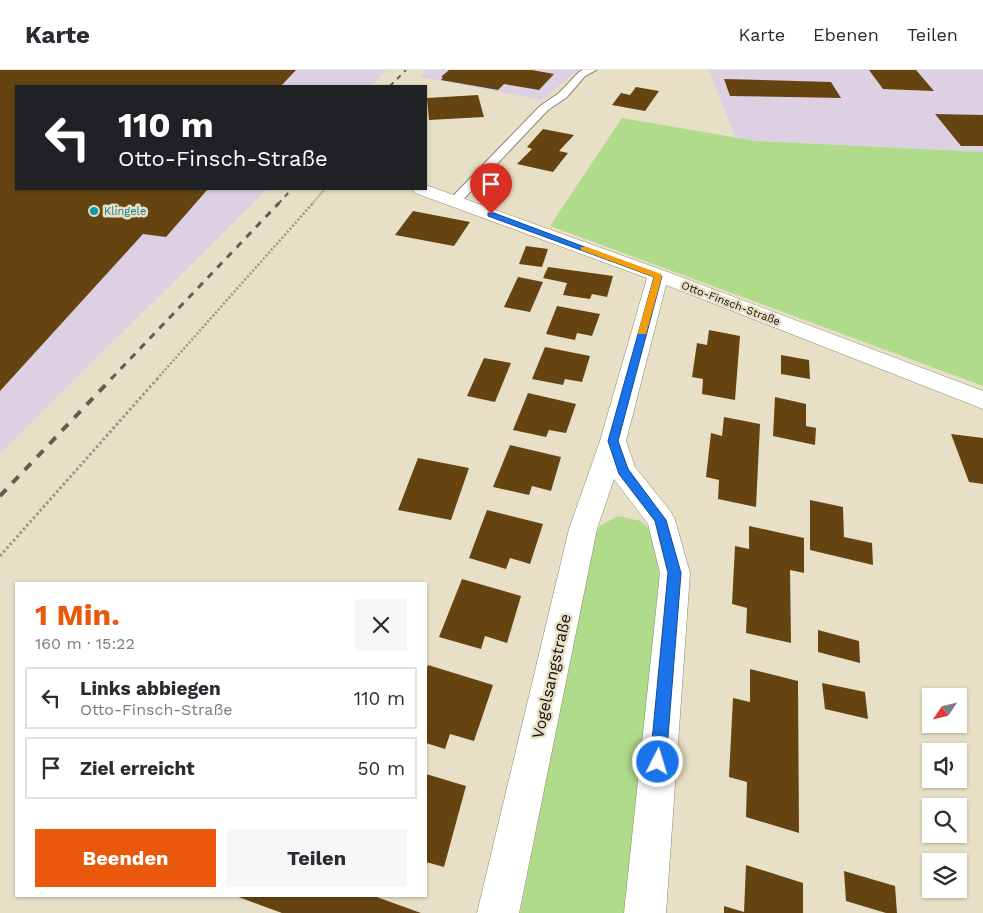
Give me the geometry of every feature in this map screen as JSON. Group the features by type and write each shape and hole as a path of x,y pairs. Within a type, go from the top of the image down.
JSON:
{"street":[{"name":"Otto-Finsch-Straße","path":"424,190 658,276 983,400"},
{"name":"Vogelsangstraße","path":"498,913 583,530 613,441 658,276"},
{"path":"613,441 623,471 660,520 675,573 645,913"}],"lane":[{"path":"455,201 544,108 563,95 582,74 591,70"}],"path":[{"path":"0,556 324,190"}],"shaded area":[{"name":"Klingele","path":"0,70 387,70 372,85 15,85 15,190 266,190 0,454"},
{"path":"425,70 579,70 542,100 420,77"},
{"path":"709,70 983,70 983,152 756,141 735,137"}],"green space":[{"path":"622,118 756,141 983,152 983,386 550,226"},
{"path":"618,516 641,521 656,536 660,591 626,913 520,913 593,540 600,526"}],"building":[{"name":"Klingele","path":"0,70 296,70 282,85 15,85 15,190 207,190 166,237 143,234 0,391"},
{"path":"449,70 532,70 554,74 539,90 504,84 498,90 441,80 443,77 441,77"},
{"path":"869,70 916,70 934,91 883,89"},
{"path":"724,79 831,82 841,98 730,96"},
{"path":"636,87 659,91 645,111 612,105 621,93 630,95"},
{"path":"478,95 484,117 429,120 427,98"},
{"path":"935,114 983,115 983,146 961,146"},
{"path":"543,129 574,135 559,151 568,153 553,172 517,164 532,149 527,147"},
{"path":"413,211 470,222 454,246 395,235"},
{"path":"526,246 548,249 542,267 519,264"},
{"path":"548,267 613,276 607,297 592,294 590,299 563,295 567,283 543,278"},
{"path":"518,277 543,282 530,312 504,307"},
{"path":"557,306 600,314 592,336 577,333 575,340 546,334"},
{"path":"709,330 740,336 735,400 702,394 703,379 692,377 697,343 707,345"},
{"path":"545,347 590,356 582,382 565,379 563,385 532,379"},
{"path":"781,355 809,360 810,379 781,374"},
{"path":"484,358 511,363 495,402 467,396"},
{"path":"528,393 576,404 566,433 549,430 546,437 513,430"},
{"path":"775,397 806,404 806,426 816,428 815,445 773,436"},
{"path":"724,417 760,424 756,507 718,499 719,480 706,477 711,433 722,436"},
{"path":"951,434 983,438 983,484 969,482"},
{"path":"510,445 561,457 551,491 532,486 529,495 493,487"},
{"path":"418,458 469,468 451,520 398,510"},
{"path":"810,500 843,507 844,537 872,543 873,565 810,550"},
{"path":"487,510 543,524 530,564 510,558 506,569 469,558"},
{"path":"749,526 804,538 804,573 790,570 791,643 746,633 747,608 732,604 735,546 749,549"},
{"path":"462,579 521,596 507,643 485,636 481,649 439,637"},
{"path":"818,630 859,641 860,663 818,652"},
{"path":"428,665 493,685 474,741 450,734 445,749 427,743"},
{"path":"750,669 798,681 799,833 746,817 747,782 729,777 733,698 750,702"},
{"path":"822,683 865,692 868,719 825,709"},
{"path":"427,774 466,786 444,867 427,862"},
{"path":"746,865 803,883 803,913 724,913 724,906 744,912"},
{"path":"844,871 895,886 897,913 886,913 846,901"},
{"path":"239,897 377,897 421,913 282,913"}],"railway":[{"path":"391,85 406,70"},
{"path":"278,204 291,190"},
{"path":"111,379 279,203"},
{"path":"0,496 112,378"}],"slow traffic":[{"path":"584,249 658,276 643,332"}],"place":[{"name":"Klingele","path":"94,211"}],"route":[{"path":"491,214 658,276 613,441 623,471 660,520 675,573 658,762"}]}
